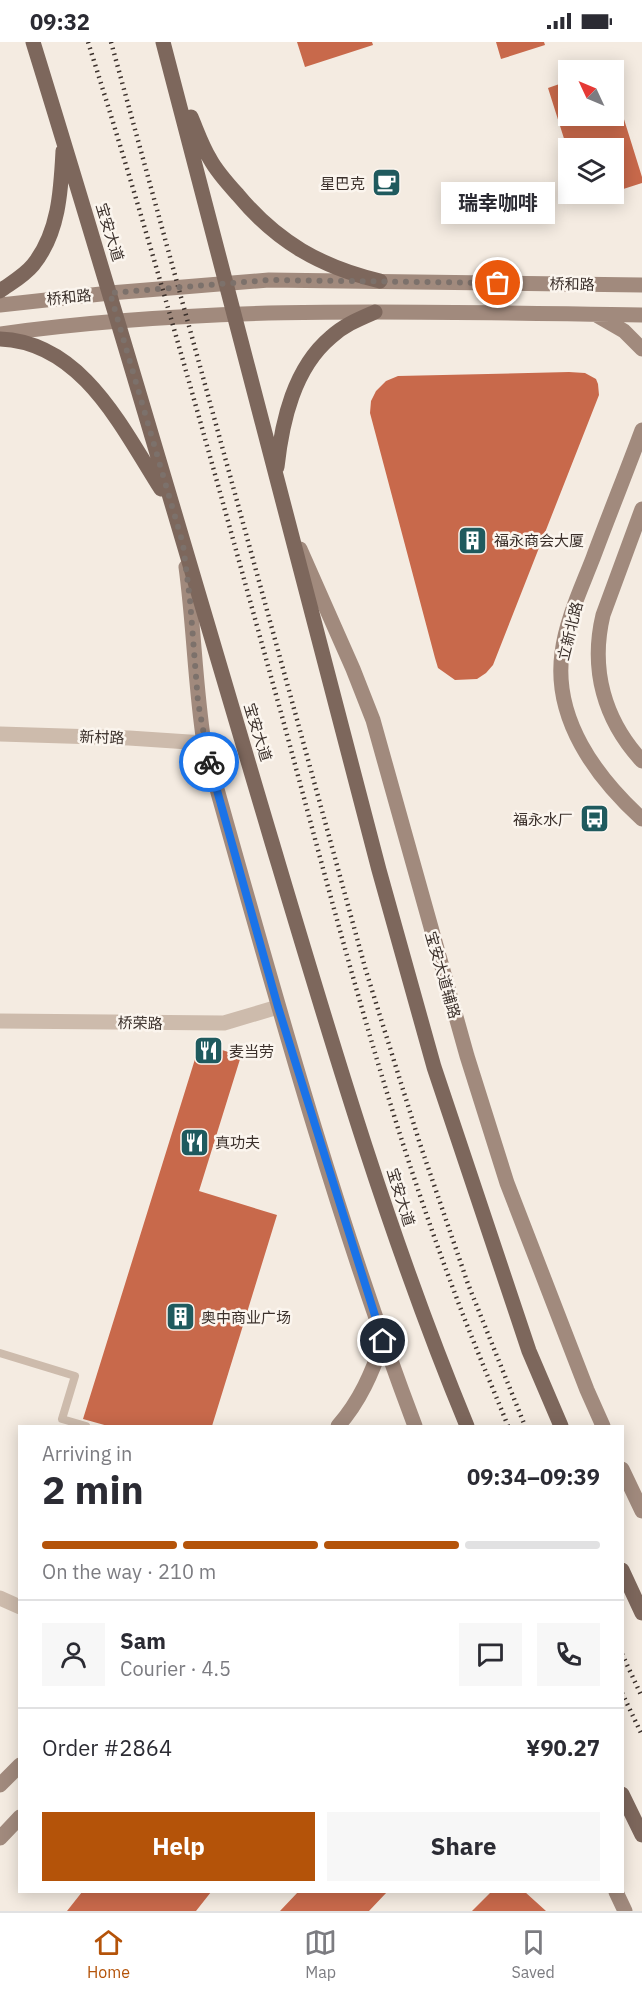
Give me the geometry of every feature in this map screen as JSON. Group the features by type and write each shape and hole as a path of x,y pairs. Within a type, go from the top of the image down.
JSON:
{"main road":[{"name":"宝安大道","path":"33,42 110,293 299,932 392,1230 467,1425"},
{"path":"163,42 369,836 434,1067 529,1351 561,1425"},
{"path":"173,76 210,160 250,211 274,232 310,256 335,268 380,281"},
{"path":"0,291 32,266 52,230 59,195 63,139"},
{"path":"616,284 642,276"},
{"name":"桥和路","path":"0,305 269,280 642,285"},
{"path":"276,476 282,427 288,405 301,376 329,338 348,324 375,312"},
{"name":"桥和路","path":"0,334 45,327 233,313 642,315"},
{"path":"592,315 614,324 642,349"},
{"path":"0,339 18,340 39,346 77,371 117,419 171,504"},
{"name":"立新北路","path":"642,430 569,622 561,666 567,710 578,738 605,781 642,819"},
{"name":"立新北路","path":"642,509 603,615 599,631 597,662 599,679 609,712 626,743 642,761"},
{"name":"宝安大道辅路","path":"288,523 353,669 372,720 466,1056 507,1183 586,1390 603,1425"},
{"path":"183,544 204,744 278,1007 383,1341 415,1425"},
{"path":"339,1425 360,1397 372,1374 383,1341"},
{"path":"624,1473 642,1511"},
{"path":"624,1574 642,1613"},
{"path":"0,1785 18,1767"},
{"path":"624,1798 642,1835"},
{"path":"0,1838 18,1819"},
{"path":"616,1893 625,1911"}],"street":[{"name":"新村路","path":"0,734 129,738 204,744"},
{"name":"桥荣路","path":"0,1022 224,1023 278,1007"},
{"path":"0,1598 18,1606"}],"lane":[{"path":"0,1353 75,1376 62,1419 83,1425"}],"building":[{"path":"297,42 372,42 373,45 305,67"},
{"path":"496,42 544,42 545,45 501,59"},
{"path":"558,84 558,120 548,88"},
{"path":"624,119 642,183 624,189 624,138 564,138 560,126 624,126"},
{"name":"福永商会大厦","path":"585,373 596,379 599,395 493,665 477,679 455,680 438,668 370,413 371,401 376,391 386,381 398,376"},
{"name":"奥中商业广场","path":"200,1043 241,1056 199,1191 277,1215 212,1425 104,1425 83,1419"},
{"path":"81,1893 210,1893 196,1911 67,1911"},
{"path":"297,1893 386,1893 369,1911 280,1911"},
{"path":"490,1893 526,1893 546,1911 472,1911"}],"railway":[{"path":"88,42 140,211 383,1079 460,1308 508,1425"},
{"path":"111,42 366,971 420,1144 468,1284 525,1425"},
{"path":"624,1658 642,1697"},
{"path":"624,1697 642,1735"}],"way so far":[{"path":"209,762 198,702 183,544 110,293 269,280 498,283"}],"place":[{"name":"星巴克","path":"386,183"},
{"name":"瑞幸咖啡","path":"498,283"},
{"name":"福永商会大厦","path":"473,540"},
{"name":"福永水厂","path":"594,819"},
{"name":"麦当劳","path":"208,1051"},
{"name":"真功夫","path":"194,1142"},
{"name":"奥中商业广场","path":"180,1317"}],"route":[{"path":"209,762 278,1007 383,1341"}]}
